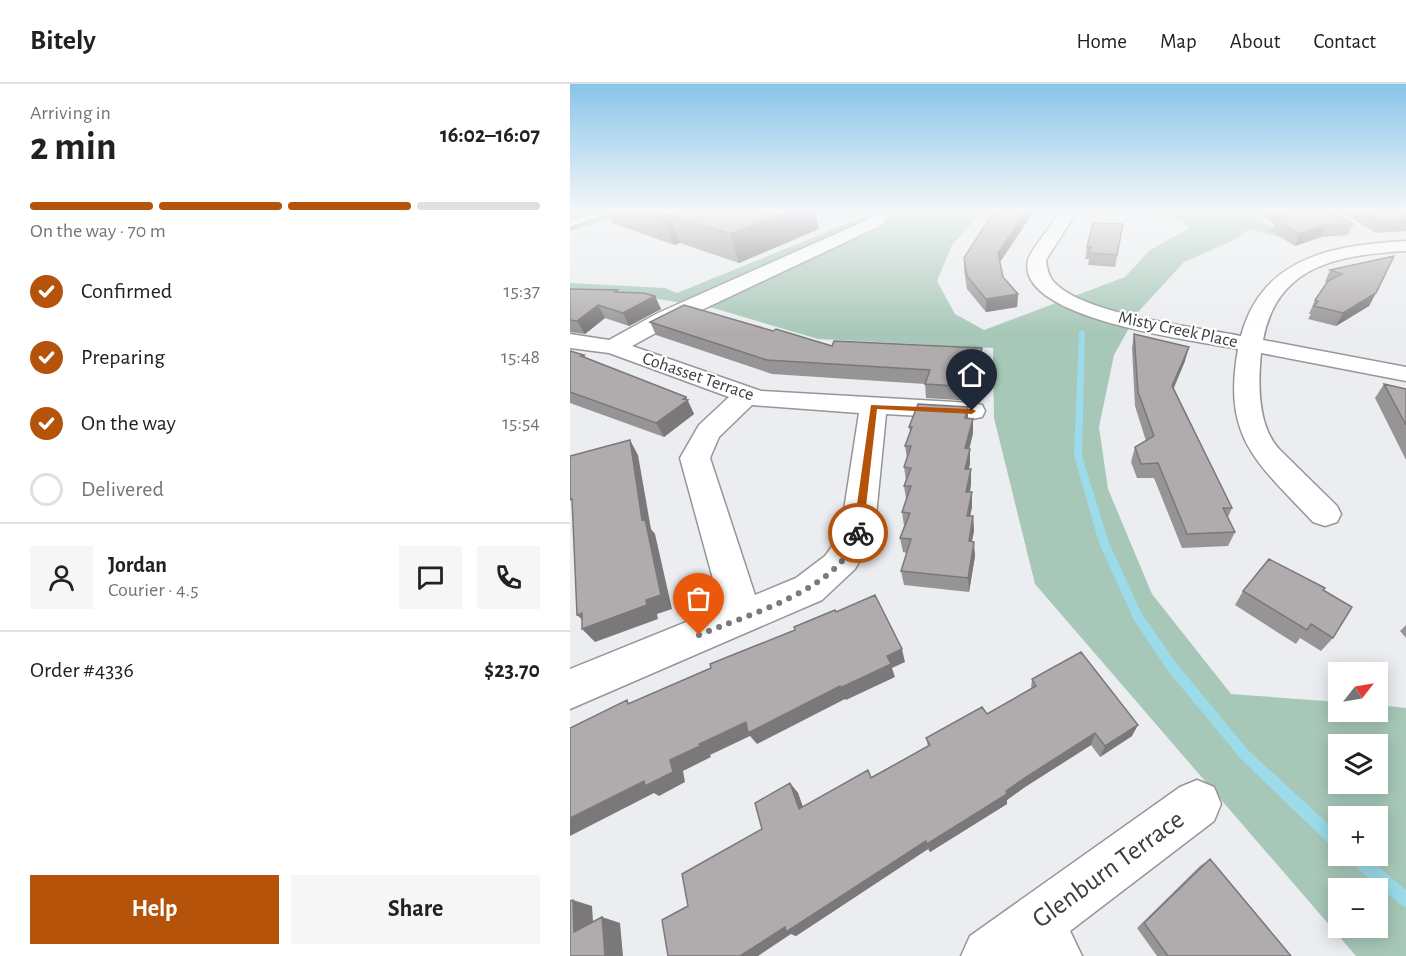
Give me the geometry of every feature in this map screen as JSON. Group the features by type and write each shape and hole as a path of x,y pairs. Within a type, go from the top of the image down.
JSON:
{"street":[{"path":"613,347 666,318 811,252"},
{"name":"Misty Creek Place","path":"1042,252 1037,260 1036,269 1039,277 1058,296 1085,308 1119,319 1406,374"},
{"path":"1325,514 1263,449 1249,412 1245,388 1250,345 1260,311 1279,283 1317,261 1358,252"},
{"name":"Cohasset Terrace","path":"570,341 613,347 747,396 972,411"},
{"path":"743,617 695,458 699,442 709,428 747,396"},
{"path":"570,689 809,589 833,572 849,555 857,536 873,406"},
{"name":"Glenburn Terrace","path":"990,956 1044,940 1197,804"}],"green space":[{"path":"778,252 949,252 937,281 955,314 984,330 1125,277 1148,252 1207,252 1184,262 1138,312 1114,355 1099,427 1108,489 1152,594 1231,694 1328,701 1328,722 1388,722 1388,706 1406,708 1406,956 1356,956 1340,938 1388,938 1388,878 1328,878 1328,924 1035,584 994,418 993,348 818,339 713,308 640,296 570,293 570,283 665,288 677,293"}],"building":[{"path":"968,252 999,252 1003,277 1018,294 986,299 967,276 964,258"},
{"path":"1089,252 1118,252 1117,255"},
{"path":"1394,256 1376,293 1343,313 1314,306 1318,301 1315,300 1328,281 1342,274 1330,270"},
{"path":"570,289 618,290 615,292 655,296 623,313 598,305 577,321 570,320"},
{"path":"684,305 832,346 834,341 982,348 973,387 925,384 930,370 767,360 650,322"},
{"path":"1134,334 1189,347 1172,386 1232,508 1223,508 1235,532 1187,534 1158,463 1141,464 1135,447 1154,436 1138,392"},
{"path":"570,351 686,397 683,399 688,400 656,423 570,392"},
{"path":"1384,384 1406,389 1406,425"},
{"path":"918,404 968,407 965,418 973,419 965,448 970,449 965,469 971,469 966,492 972,492 967,516 973,516 969,541 974,542 968,578 901,571 911,539 900,538 910,513 902,512 911,486 904,486 911,468 904,467 911,446 905,446"},
{"path":"630,440 642,520 645,519 661,595 646,600 647,605 582,629 582,613 577,615 572,499 570,500 570,456"},
{"path":"1269,559 1325,588 1323,590 1352,607 1333,638 1311,624 1307,630 1243,591"},
{"path":"875,595 902,649 887,656 891,664 840,688 840,686 748,733 746,722 699,744 700,746 670,760 673,772 645,786 644,781 570,818 570,728 627,700 628,704 711,668 710,664 795,630 794,627"},
{"path":"1081,652 1138,725 1105,746 1095,733 1026,777 1006,791 1007,794 927,844 926,841 786,932 785,927 740,956 668,956 662,920 688,906 682,874 762,829 755,803 790,783 799,809 868,770 871,778 930,745 926,738 982,707 987,714 1036,686 1032,679"},
{"path":"1210,859 1291,956 1168,956 1144,923"},
{"path":"573,900 574,932 602,917 605,956 570,956 570,901"}],"waterway":[{"path":"1082,332 1078,456 1104,543 1138,617 1172,667 1245,755 1328,834"},
{"path":"1366,866 1406,900"}],"way so far":[{"path":"699,635 809,589 833,572 849,555 858,533"}],"route":[{"path":"858,533 873,406 972,411"}]}
